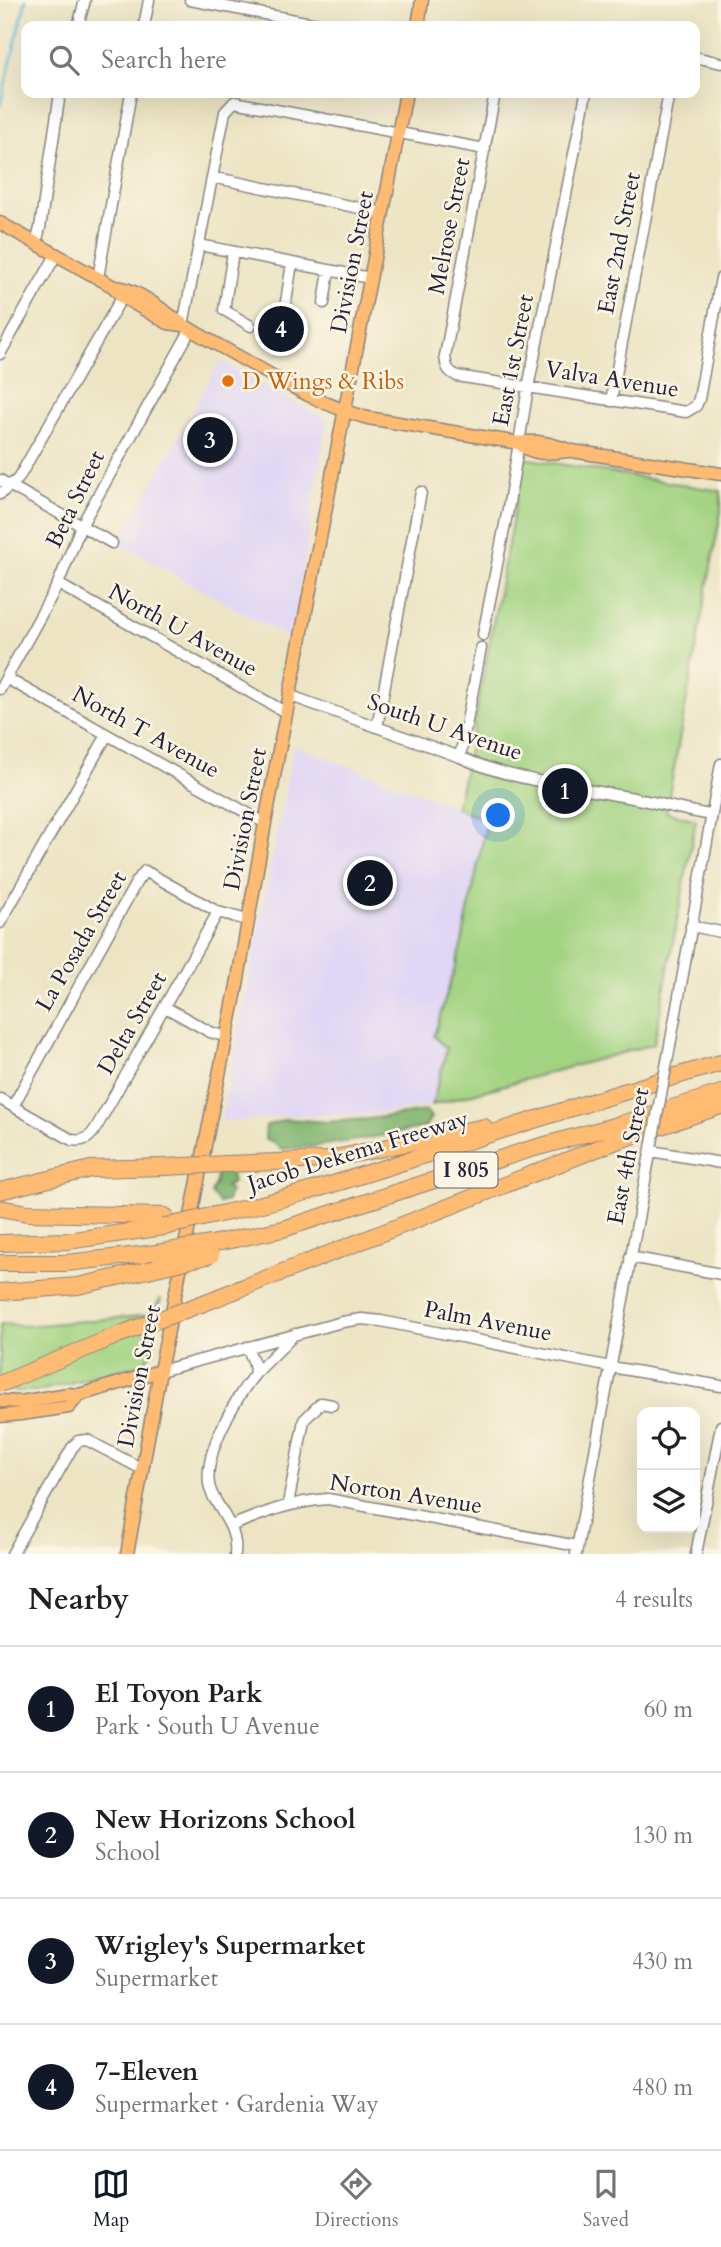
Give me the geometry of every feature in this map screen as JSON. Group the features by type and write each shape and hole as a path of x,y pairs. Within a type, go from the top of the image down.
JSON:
{"highway":[{"name":"Jacob Dekema Freeway","path":"164,1222 254,1207 721,1063"},
{"name":"I 805","path":"0,1264 66,1263 211,1249 284,1229 524,1151 721,1093"},
{"path":"0,1384 118,1335 614,1142 721,1106"},
{"path":"0,1191 90,1169 326,1160 569,1109"},
{"path":"0,1208 27,1213 164,1222"},
{"path":"0,1243 67,1241 164,1222"},
{"path":"0,1292 78,1286 148,1270 211,1249"}],"main road":[{"path":"419,21 422,0"},
{"name":"Division Street","path":"127,1554 405,98"},
{"path":"0,223 118,292 121,287 170,313 187,327 344,412 519,443 527,450 572,451 721,474"},
{"path":"0,1401 20,1402 68,1394 79,1395 160,1371"},
{"path":"0,1416 69,1406 79,1395"}],"street":[{"path":"79,21 85,0"},
{"path":"145,21 149,0"},
{"path":"190,0 301,21"},
{"path":"700,58 721,63"},
{"path":"36,243 59,98"},
{"path":"98,278 130,98"},
{"name":"Melrose Street","path":"446,367 445,356 494,98"},
{"name":"East 1st Street","path":"483,635 585,98"},
{"name":"East 2nd Street","path":"611,401 668,98"},
{"name":"Beta Street","path":"0,689 58,584 81,526 187,327 212,177 225,112 230,105 234,102 398,134"},
{"path":"398,134 485,149"},
{"path":"212,177 383,213"},
{"path":"199,245 370,278"},
{"path":"233,252 224,310 251,326"},
{"path":"0,354 57,255"},
{"path":"286,302 292,263"},
{"path":"324,303 329,271"},
{"name":"Valva Avenue","path":"446,367 457,376 686,412 696,406 699,399 721,278"},
{"path":"0,494 5,483 18,478 118,292"},
{"path":"5,483 112,543"},
{"path":"377,727 421,492"},
{"name":"North U Avenue","path":"58,584 287,713"},
{"path":"460,757 481,648"},
{"name":"North T Avenue","path":"6,678 265,823"},
{"name":"South U Avenue","path":"291,696 480,766 541,781 662,803 711,816"},
{"path":"1,918 107,735"},
{"name":"East 4th Street","path":"576,1550 629,1277 630,1257 721,764"},
{"name":"La Posada Street","path":"13,1105 145,871 218,912"},
{"path":"218,912 247,920"},
{"name":"Delta Street","path":"13,1105 72,1140 81,1142 88,1138 218,912"},
{"path":"691,926 721,932"},
{"path":"165,1007 210,1032 226,1037"},
{"path":"0,1098 13,1105"},
{"path":"652,1147 721,1163"},
{"path":"630,1257 721,1274"},
{"name":"Palm Avenue","path":"160,1371 362,1319 721,1386"},
{"path":"235,1554 236,1545 231,1526 211,1491 208,1474 212,1457 230,1410 242,1390 296,1334"},
{"path":"247,1347 254,1363 255,1374"},
{"path":"288,1504 304,1420 321,1403 332,1405"},
{"path":"696,1554 721,1426"},
{"path":"12,1554 78,1441 90,1441 142,1469"},
{"name":"Norton Avenue","path":"231,1526 288,1504 344,1500 576,1550"}],"shaded area":[{"path":"220,361 327,420 291,640 119,543"},
{"path":"294,745 487,819 461,947 435,1036 447,1049 432,1105 373,1114 221,1120"}],"green space":[{"path":"524,458 721,491 721,512 666,812 696,820 654,1044 432,1105 447,1049 434,1036 461,947 487,820 456,808 470,747"},
{"path":"426,1111 431,1117 425,1127 371,1138 281,1149 265,1139 266,1126 286,1119 327,1122"},
{"path":"230,1170 233,1183 225,1187 230,1191 227,1201 219,1203 211,1193 217,1171"},
{"path":"161,1298 150,1355 142,1364 39,1391 0,1391 0,1324 28,1326 150,1315"}],"waterway":[{"path":"0,106 26,0"}],"place":[{"name":"7-Eleven","path":"281,329"},
{"name":"D Wings & Ribs","path":"228,381"},
{"name":"Wrigley's Supermarket","path":"210,440"},
{"name":"El Toyon Park","path":"565,791"},
{"name":"New Horizons School","path":"370,883"}]}
